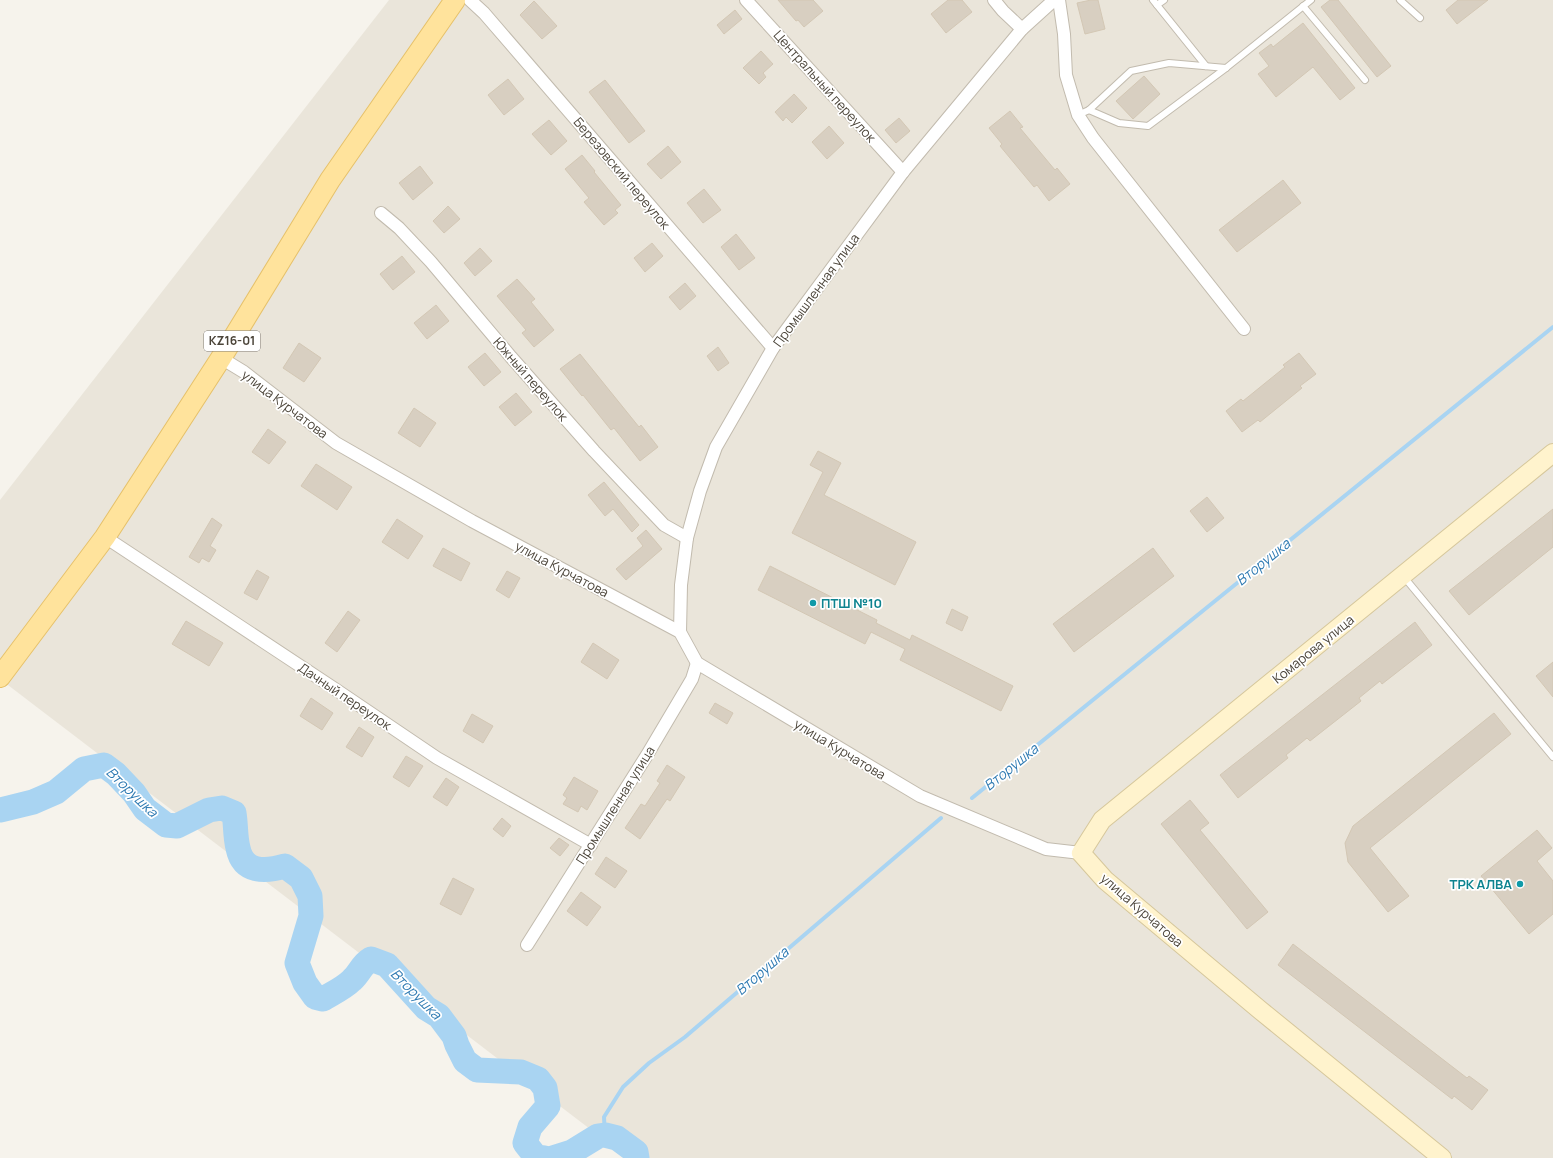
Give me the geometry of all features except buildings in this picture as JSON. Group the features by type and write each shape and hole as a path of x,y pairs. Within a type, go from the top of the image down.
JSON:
{"main road":[{"name":"KZ16-01","path":"0,677 105,537 221,358 330,180 455,0"}],"street":[{"name":"Березовский переулок","path":"470,0 500,31 773,348"},
{"name":"Центральный переулок","path":"746,0 903,172"},
{"path":"994,0 1022,29"},
{"name":"Промышленная улица","path":"680,632 681,585 687,538 700,491 716,447 773,348 903,172 1022,29 1054,0"},
{"path":"1059,0 1064,34 1066,75 1084,112 1093,138 1244,329"},
{"name":"Южный переулок","path":"381,213 399,228 430,262 594,451 664,525 687,538"},
{"name":"улица Курчатова","path":"221,358 244,372 336,443 472,521 680,632"},
{"name":"Комарова улица","path":"1081,853 1102,820 1553,453"},
{"name":"Дачный переулок","path":"105,537 436,758 591,845"},
{"path":"680,632 697,663"},
{"name":"улица Курчатова","path":"697,663 920,796 1046,849 1081,853 1105,880 1260,1010 1442,1158"},
{"name":"Промышленная улица","path":"527,945 591,845 692,679 697,663"}],"lane":[{"path":"1164,0 1155,3 1206,66"},
{"path":"1084,112 1119,123 1148,126 1226,68 1311,0"},
{"path":"1400,0 1420,18"},
{"path":"1304,6 1364,80"},
{"path":"1084,112 1131,71 1169,63 1226,68"},
{"path":"1403,576 1553,757"}],"shaded area":[{"path":"389,0 1553,0 1553,1158 628,1158 0,679 0,500"}],"waterway":[{"name":"Вторушка","path":"972,798 1553,327"},
{"name":"Вторушка","path":"0,810 33,802 56,792 84,769 104,765 116,774 134,793 145,809 166,825 177,826 209,810 222,808 234,813 238,848 245,862 256,869 263,870 285,866 301,878 310,896 311,916 297,963 305,983 315,997 323,999 342,988 349,983 371,959 387,965 426,1008 439,1016 454,1036 465,1061 477,1070 521,1072 538,1079 545,1088 548,1106 530,1127 525,1143 536,1157 544,1158"},
{"name":"Вторушка","path":"605,1135 604,1117 623,1087 649,1063 685,1037 941,818"},
{"name":"Вторушка","path":"553,1158 572,1152 598,1136 605,1135 617,1138 636,1152 637,1158"}],"place":[{"name":"ПТШ №10","path":"813,603"},
{"name":"ТРК АЛВА","path":"1520,884"}]}
